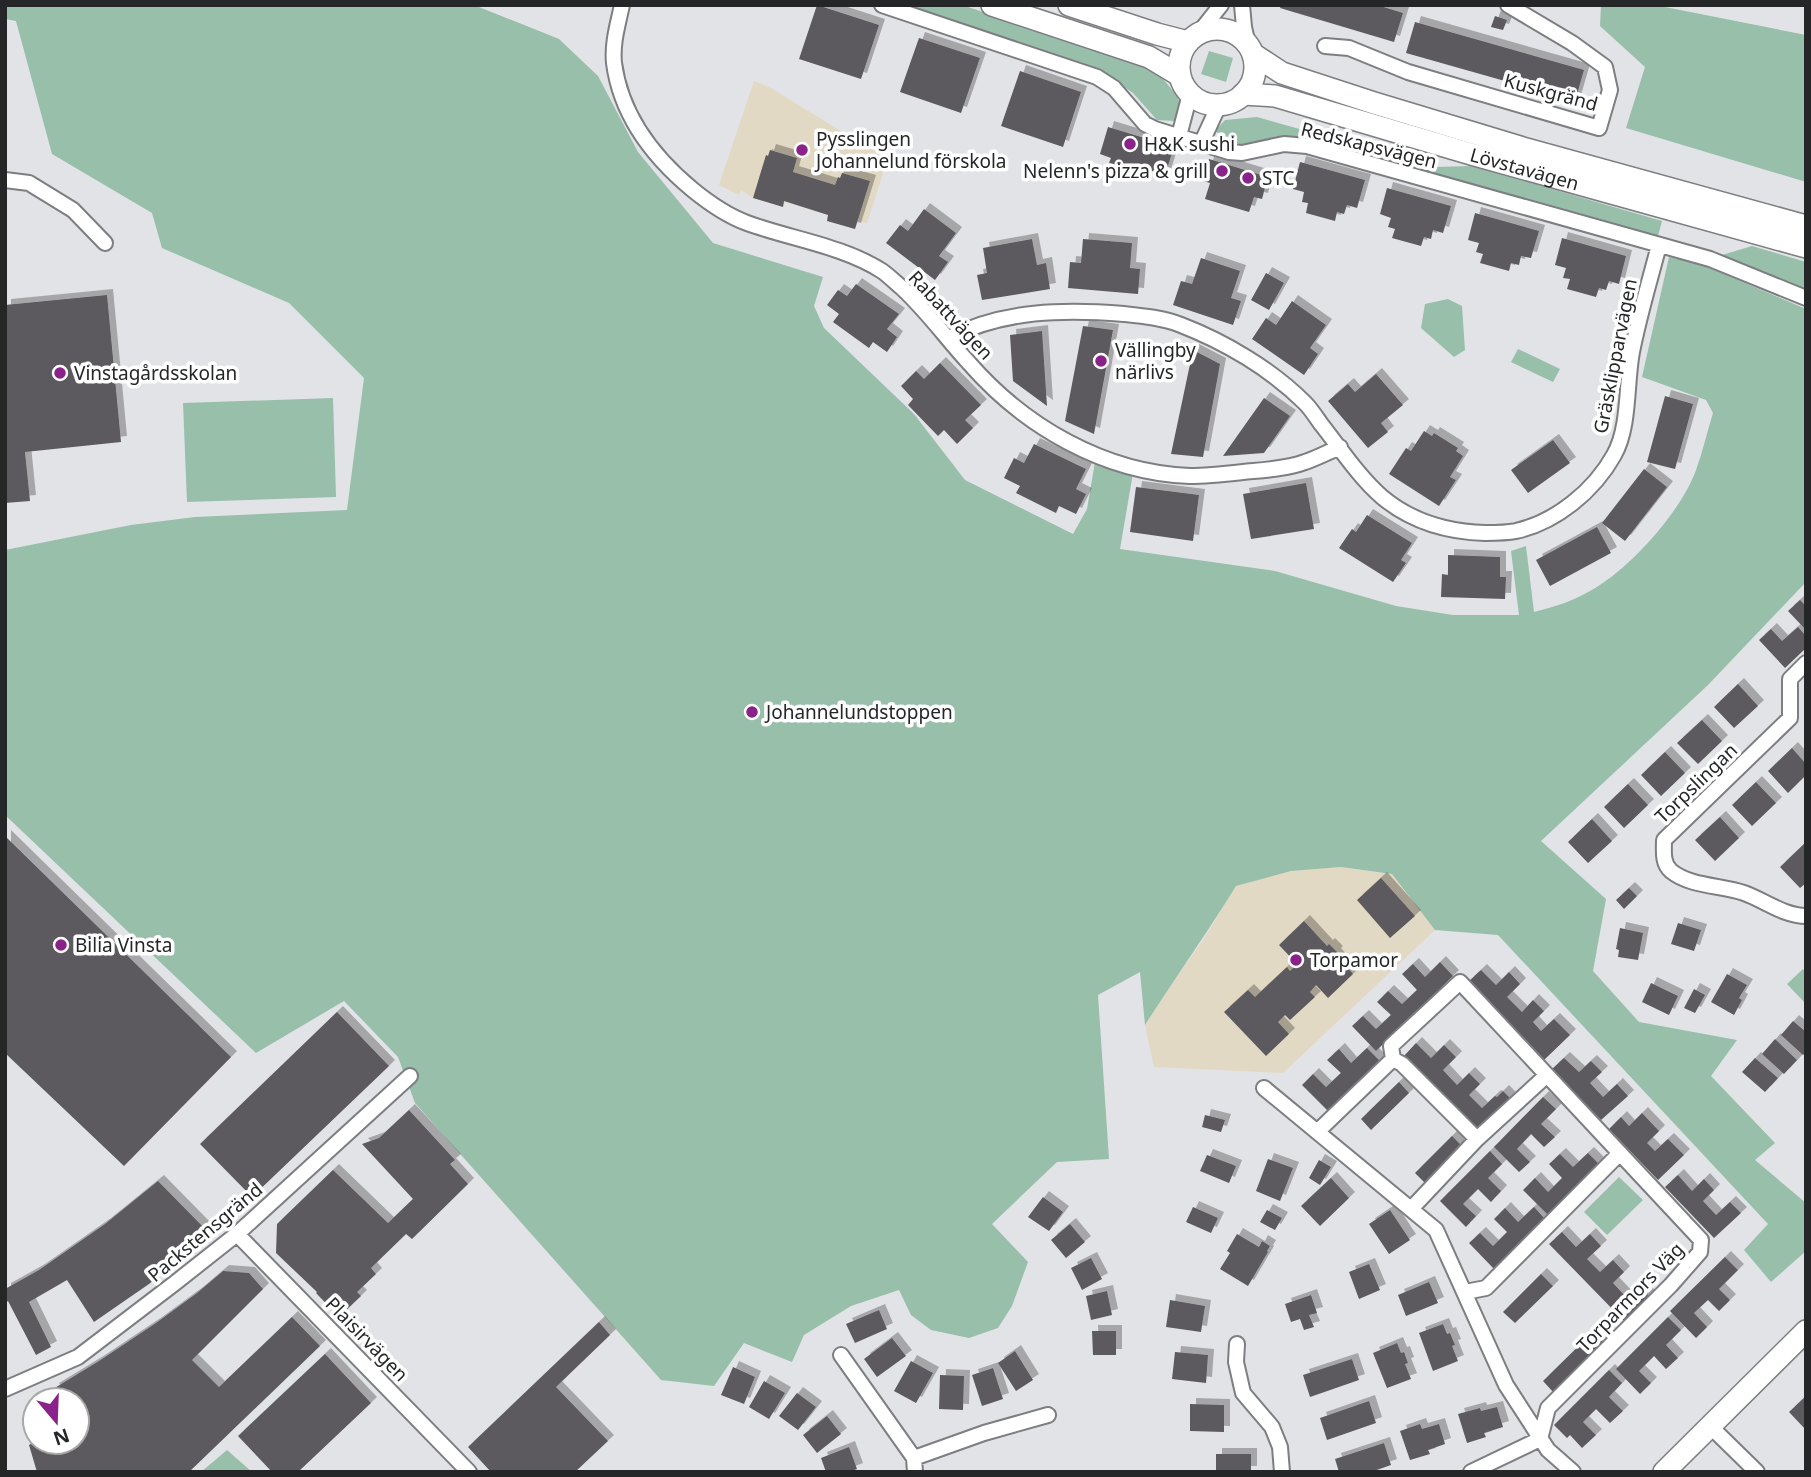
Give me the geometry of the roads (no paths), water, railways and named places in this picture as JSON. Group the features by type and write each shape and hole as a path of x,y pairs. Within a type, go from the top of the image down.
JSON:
{"street":[{"name":"Rabattvägen","path":"622,5 614,41 614,62 623,98 634,124 652,151 678,178 710,203 744,222 862,259 885,273 917,303 968,363 1005,400 1040,426 1079,448 1113,461 1147,470 1189,476 1231,474 1304,463 1340,447"},
{"name":"Redskapsvägen","path":"882,5 1097,77 1114,88 1145,124 1155,130 1229,152 1242,153 1284,144 1307,146 1710,259 1806,298"},
{"path":"992,5 1149,57 1180,75"},
{"name":"Lövstavägen","path":"1069,5 1157,34 1193,38 1210,29 1222,29 1241,38 1250,50 1282,73 1523,148 1806,226"},
{"path":"1201,144 1219,105 1208,104 1191,94 1180,75 1179,63 1182,52 1221,5"},
{"path":"1242,5 1244,27 1255,69 1251,83 1243,94"},
{"name":"Kuskgränd","path":"1325,46 1349,48 1408,72 1600,128 1610,90 1605,67 1572,43 1508,5"},
{"path":"1179,136 1191,94"},
{"name":"Lövstavägen","path":"1219,105 1236,100 1243,94 1275,96 1471,154 1806,247"},
{"path":"5,180 29,183 73,210 105,243"},
{"name":"Gräsklipparvägen","path":"949,338 982,324 1009,317 1057,312 1097,312 1149,317 1180,324 1265,370 1306,404 1382,496 1401,510 1422,522 1446,530 1492,533 1516,531 1562,512 1580,498 1615,454 1627,406 1632,354 1659,245"},
{"name":"Torpslingan","path":"1806,663 1790,679 1797,720 1664,841 1663,856 1669,869 1684,879 1742,892 1796,916 1806,916"},
{"name":"Torparmors Väg","path":"1317,1132 1393,1059 1391,1045 1460,982 1701,1240 1700,1252 1671,1285 1548,1408 1540,1439"},
{"path":"1393,1059 1402,1064 1477,1139"},
{"path":"1411,1209 1477,1139 1547,1075"},
{"name":"Packstensgränd","path":"5,1390 78,1357 237,1234 410,1076"},
{"path":"1264,1088 1436,1230 1506,1385 1548,1450 1573,1472"},
{"path":"1465,1292 1486,1288 1620,1153"},
{"name":"Plaisirvägen","path":"237,1234 469,1472"},
{"path":"1664,1472 1806,1331"},
{"path":"1237,1343 1236,1362 1243,1393 1272,1427 1280,1447 1282,1472"},
{"path":"841,1355 914,1465 984,1433 1048,1415"},
{"path":"1710,1426 1757,1472"},
{"path":"1471,1472 1540,1439"}],"place":[{"name":"H&K sushi","path":"1130,144"},
{"name":"Pysslingen Johannelund förskola","path":"802,150"},
{"name":"Nelenn's pizza & grill","path":"1222,171"},
{"name":"STC","path":"1248,178"},
{"name":"Vällingby närlivs","path":"1101,361"},
{"name":"Vinstagårdsskolan","path":"60,373"},
{"name":"Johannelundstoppen","path":"752,712"},
{"name":"Bilia Vinsta","path":"61,945"},
{"name":"Torpamor","path":"1296,960"}]}
